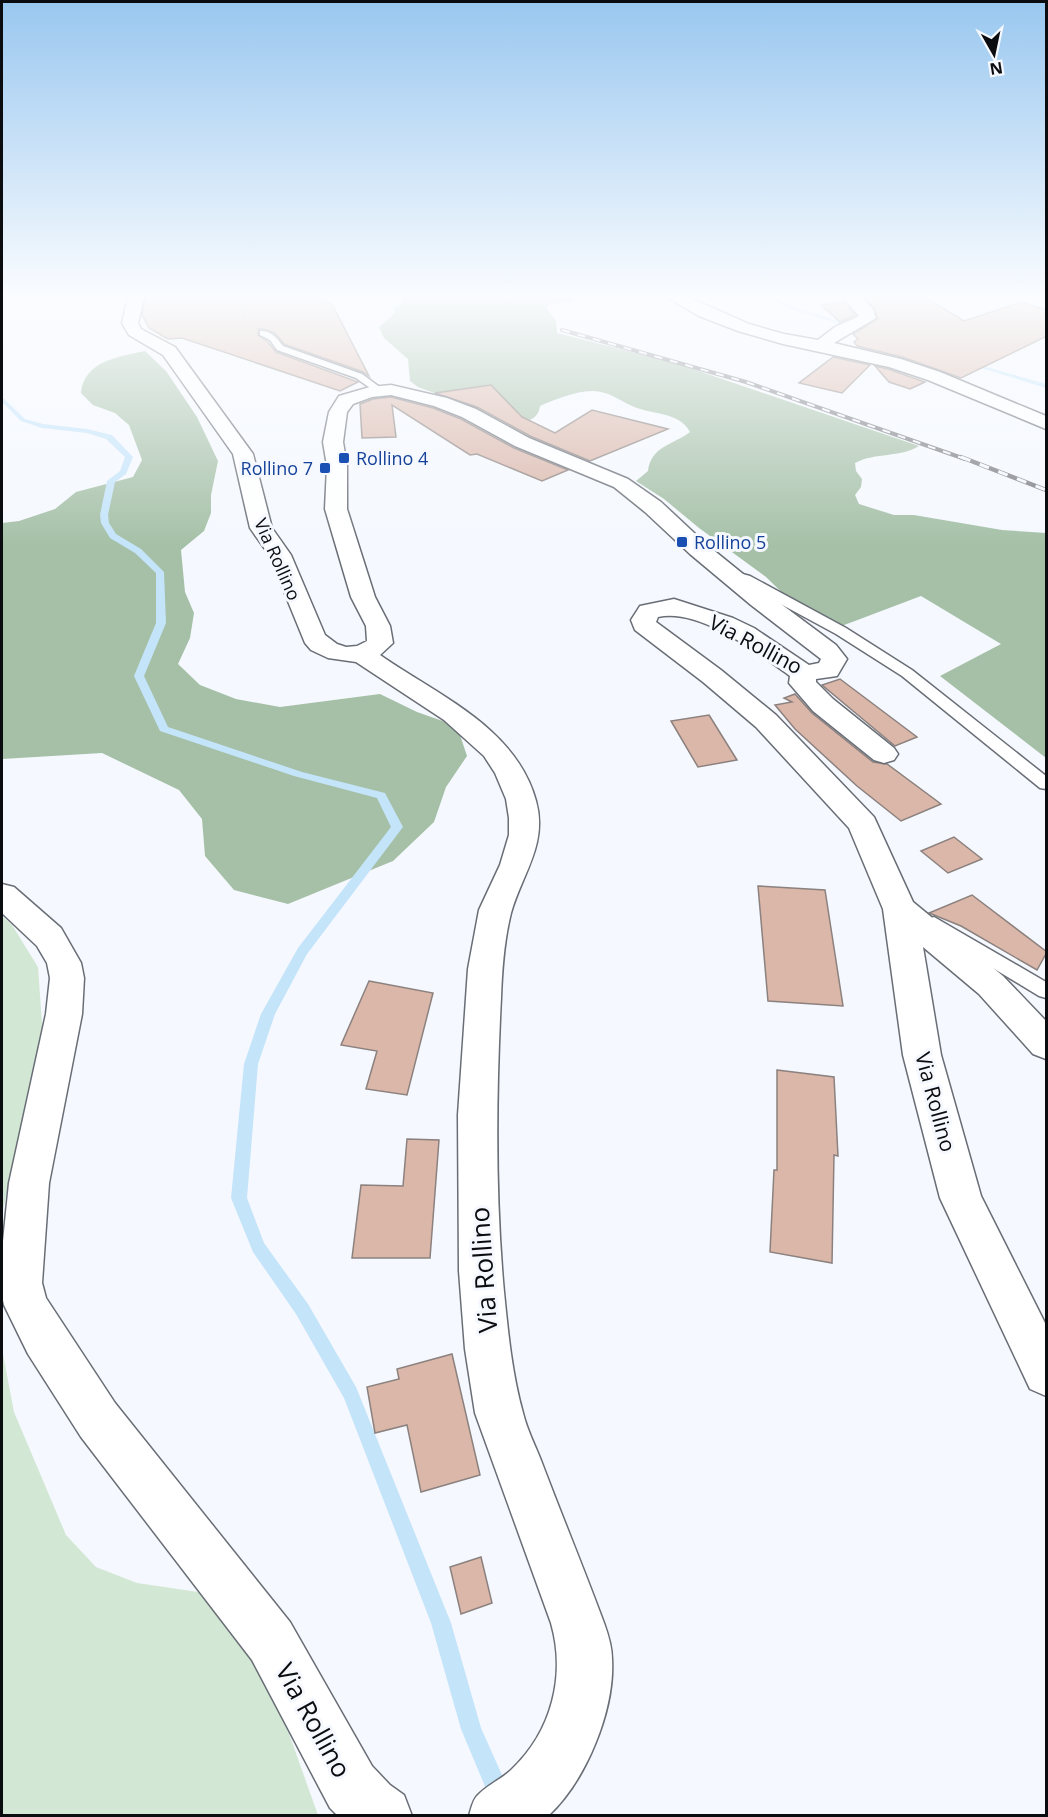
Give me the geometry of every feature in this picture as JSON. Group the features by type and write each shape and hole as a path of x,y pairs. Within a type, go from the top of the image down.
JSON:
{"street":[{"name":"Via Rollino","path":"188,378 243,454 261,528 280,555 314,638 319,645 336,653 361,653 374,649 380,643 381,636 350,559 336,509 337,466 333,442 341,405 354,397 380,391 403,392 450,405 522,442 621,483 653,507 729,574 827,650 834,659 828,670 804,673 745,633 724,622 674,606 649,611 643,620 644,625 712,676 766,721 863,824 900,909 922,1055 961,1198 1047,1373"},
{"path":"938,378 1047,423"},
{"name":"Via Rollino","path":"361,653 453,712 494,749 516,784 525,816 525,837 518,863 502,889 494,910 486,950 477,1113 478,1210 488,1348 499,1414 575,1620 585,1656 583,1689 574,1724 558,1756 536,1785 508,1811 498,1815"},
{"path":"804,673 802,683 823,705 884,754"},
{"name":"Via Rollino","path":"2,895 49,938 64,963 67,978 64,1014 29,1183 20,1284 26,1305 44,1338 98,1420 271,1641 351,1787 369,1806 383,1815"},
{"path":"900,909 991,985 1047,1044"}],"lane":[{"path":"362,378 380,391"},
{"path":"729,574 745,579 811,614 907,673 1047,784"},
{"path":"900,909 936,925 1047,991"}],"green space":[{"path":"86,378 171,378 197,417 218,461 211,495 211,513 204,531 181,550 185,592 194,613 190,638 178,664 200,685 236,699 280,707 380,694 417,712 457,726 467,756 446,787 434,822 393,861 288,904 234,890 205,856 202,819 179,790 102,753 2,759 2,523 19,521 55,509 76,492 133,477 142,460 129,425 115,413 93,405 81,393"},
{"path":"410,378 718,378 919,446 912,450 871,457 855,463 856,471 862,479 861,487 855,495 859,504 894,515 914,515 1002,530 1046,533 1046,758 940,676 1001,644 921,596 839,627 801,611 766,577 664,499 636,481 648,471 653,456 658,451 690,432 679,420 664,414 639,409 610,395 587,391 540,406 535,417 516,423 418,387 410,381"},
{"path":"2,916 12,925 38,967 43,1037 13,1159 2,1216"},
{"path":"2,1349 14,1412 66,1535 96,1567 137,1583 212,1594 272,1686 318,1815 2,1815"}],"building":[{"path":"301,378 347,378 358,382 340,391"},
{"path":"806,378 857,378 842,393 799,383"},
{"path":"885,378 913,378 925,382 910,389 889,382"},
{"path":"491,385 522,417 555,433 592,410 668,429 590,461 530,436 477,407 435,393"},
{"path":"391,397 433,408 461,419 514,448 568,470 542,481 477,454 470,455 392,405 396,437 362,438 360,404 373,399"},
{"path":"840,679 917,737 895,746 822,685"},
{"path":"795,694 812,713 873,762 887,764 941,804 901,821 857,786 795,729 775,705 792,702 784,698"},
{"path":"709,715 737,760 698,767 671,721"},
{"path":"954,837 982,859 948,873 921,851"},
{"path":"758,886 825,890 843,1006 768,1001"},
{"path":"972,895 1047,952 1037,970 961,926 929,913"},
{"path":"369,981 433,993 407,1095 366,1089 377,1051 341,1045"},
{"path":"777,1070 834,1077 838,1156 834,1155 832,1263 770,1252 774,1170 777,1170"},
{"path":"407,1139 439,1140 430,1258 352,1258 361,1185 403,1186"},
{"path":"452,1354 480,1475 421,1492 407,1425 375,1433 367,1387 399,1379 397,1369"},
{"path":"481,1557 492,1603 461,1614 450,1567"}],"waterway":[{"path":"1019,378 1046,386"},
{"path":"2,399 23,420 42,426 87,431 109,437 129,457 123,472 111,481 104,515 105,523 113,536 138,551 160,572 161,623 139,676 164,729 298,774 381,795 397,827 302,951 268,1014 251,1064 239,1198 258,1247 302,1309 350,1393 441,1623 471,1729 500,1795"}],"railway":[{"path":"731,378 965,459"},
{"path":"961,457 1046,490"}],"place":[{"name":"Rollino 4","path":"344,458"},
{"name":"Rollino 7","path":"325,468"},
{"name":"Rollino 5","path":"682,542"}]}
